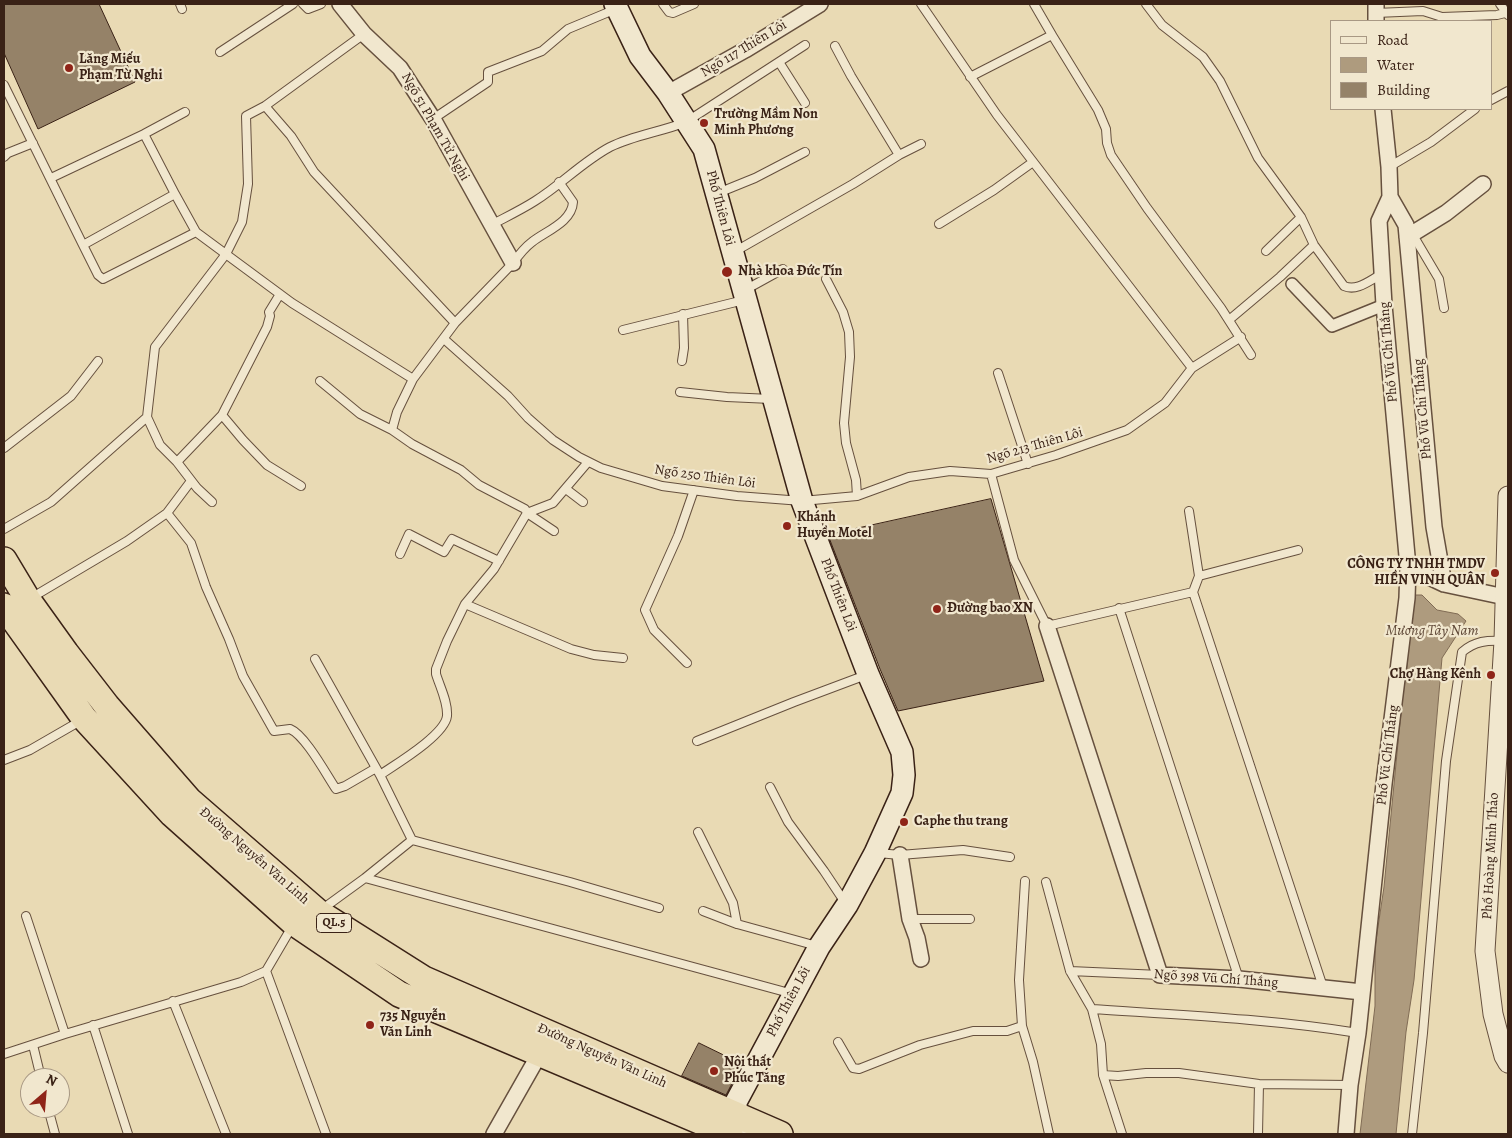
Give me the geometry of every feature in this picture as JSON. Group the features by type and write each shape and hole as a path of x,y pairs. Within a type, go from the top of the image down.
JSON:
{"highway":[{"name":"Đường Nguyễn Văn Linh","path":"4,560 28,600 66,653 107,706 189,800 318,912 424,979 736,1128"},
{"name":"Đường Nguyễn Văn Linh","path":"4,606 84,718 172,814 294,923 399,994 540,1053 736,1128 780,1134"}],"main road":[{"name":"Phố Thiên Lôi","path":"616,6 640,56 668,93 704,149 802,501 868,674 902,752 904,775 902,793 875,853 847,905 819,947 736,1102 736,1128"}],"street":[{"name":"Ngõ 51 Phạm Tử Nghi","path":"340,4 364,34 400,68 432,119 513,263"},
{"name":"Ngõ 117 Thiên Lôi","path":"668,93 745,50 820,4"},
{"name":"Phố Vũ Chí Thắng","path":"1346,1134 1384,784 1407,598 1408,567 1384,304 1379,221 1390,197 1383,110"},
{"path":"1410,236 1446,213 1482,184"},
{"name":"Phố Vũ Chi Thắng","path":"1390,197 1410,236 1434,527 1444,584"},
{"path":"1292,284 1332,326 1384,304"},
{"name":"Phố Hoàng Minh Thảo","path":"1508,496 1505,597 1506,641 1485,951 1493,1014 1504,1056 1508,1063"},
{"path":"1408,567 1444,584 1505,597"},
{"path":"1048,626 1160,975"},
{"path":"900,855 910,919 917,938 921,959"},
{"name":"Ngõ 398 Vũ Chí Thắng","path":"1160,975 1239,979 1362,992"},
{"path":"494,1134 540,1053"}],"lane":[{"path":"220,52 293,4"},
{"path":"303,4 308,9 321,4"},
{"path":"663,4 668,12 673,13 694,4"},
{"path":"921,4 970,77 1033,162 1192,368"},
{"path":"1034,4 1098,110 1106,129 1107,143 1111,155 1147,208 1241,337 1251,355"},
{"path":"1146,4 1162,24 1203,57 1220,81 1258,158 1301,217 1314,244 1344,286 1351,289 1356,288 1382,274"},
{"path":"1376,13 1424,11 1442,17 1507,14 1500,4"},
{"path":"432,119 488,82 488,72 542,51 568,29 616,6"},
{"path":"212,502 191,481 178,462 160,445 147,417 155,346 226,254 242,222 248,184 246,116 265,106 364,34"},
{"path":"970,77 1052,35"},
{"path":"491,224 536,200 590,159 611,147 628,139 686,122 805,45"},
{"path":"835,46 899,155"},
{"path":"779,62 805,103"},
{"path":"4,85 98,275 103,279 196,232"},
{"path":"1492,99 1508,90"},
{"path":"265,106 290,136 314,172 455,323"},
{"path":"1389,167 1430,142 1474,110"},
{"path":"51,178 144,134 184,112"},
{"path":"144,134 196,232 280,294 413,378"},
{"path":"4,157 8,153 32,143"},
{"path":"732,253 921,144"},
{"path":"716,194 755,178 805,152"},
{"path":"939,224 994,190 1033,162"},
{"path":"392,430 397,412 413,378 455,323 530,243 565,218 573,209 573,202 559,182"},
{"path":"83,245 175,194"},
{"path":"1266,251 1301,217"},
{"path":"1410,236 1439,279 1444,308"},
{"path":"1229,320 1280,277 1314,244"},
{"path":"623,330 683,314 718,308 744,295 783,269"},
{"path":"826,279 843,312 849,332 850,358 844,423 846,443 856,480 857,496"},
{"path":"178,462 222,415 267,327 270,316 269,312 280,294"},
{"path":"682,361 684,348 683,314"},
{"name":"Ngõ 213 Thiên Lôi","path":"802,501 857,496 909,477 950,471 991,474 1056,456 1128,430 1165,403 1192,368 1241,337"},
{"name":"Ngõ 250 Thiên Lôi","path":"444,339 508,396 553,440 601,468 662,486 802,501"},
{"path":"4,448 70,396 98,361"},
{"path":"998,373 1028,464"},
{"path":"320,381 360,414 392,430 412,444 461,470 479,485 525,509 527,513 554,531"},
{"path":"680,392 726,398 774,400"},
{"path":"222,415 267,465 301,486"},
{"path":"4,529 51,502 147,417"},
{"path":"167,513 191,543 206,587 243,676 274,731 290,729 299,735 315,755 336,789 378,771 416,750 442,728 447,718 436,669 465,604 494,569 527,513 553,503 588,462"},
{"path":"991,474 1014,560 1048,626 1193,592"},
{"path":"28,600 127,541 167,513 191,481"},
{"path":"566,489 583,502"},
{"path":"688,663 654,630 645,610 678,536 694,490"},
{"path":"1189,511 1199,576 1193,592 1323,987"},
{"path":"400,554 409,534 444,552 452,539 499,561"},
{"path":"1199,576 1298,550"},
{"path":"465,604 571,648 594,655 624,658"},
{"path":"1119,608 1239,979"},
{"path":"1412,1134 1424,1023 1446,761 1462,652 1470,645 1484,640 1506,641"},
{"path":"315,659 378,771 412,840 659,908"},
{"path":"697,741 868,674"},
{"path":"4,760 30,750 84,718"},
{"path":"770,788 788,822 847,905"},
{"path":"698,832 733,903 736,924"},
{"path":"318,912 365,878 412,840"},
{"path":"875,853 900,855 962,850 1010,857"},
{"path":"365,878 793,994"},
{"path":"1026,881 1019,980 1022,1026 1033,1062 1049,1134"},
{"path":"1046,882 1070,971 1092,1009 1101,1044 1103,1075 1122,1134"},
{"path":"703,911 736,924 819,947"},
{"path":"26,916 65,1034"},
{"path":"910,919 970,919"},
{"path":"4,1054 93,1025 241,982 266,971 294,923"},
{"path":"266,971 326,1134"},
{"name":"Ngõ 398 Vũ Chí Thắng","path":"1070,971 1160,975"},
{"path":"173,1001 226,1134"},
{"path":"1092,1009 1320,1027 1358,1033"},
{"path":"93,1025 128,1134"},
{"path":"838,1042 853,1068 859,1069 920,1044 973,1031 1007,1031 1022,1026"},
{"path":"33,1045 39,1068"},
{"path":"1103,1075 1178,1073 1259,1084 1350,1085"},
{"path":"1258,1134 1259,1084"},
{"path":"51,1118 55,1134"}],"water":[{"name":"Mương Tây Nam","path":"1411,595 1422,595 1437,610 1458,614 1466,621 1442,658 1414,980 1406,1032 1396,1134 1360,1134 1375,1006 1375,947 1384,887 1407,666"}],"building":[{"name":"Lăng Miếu Phạm Từ Nghi","path":"4,4 99,4 135,82 38,129 4,53"},
{"name":"Đường bao XN","path":"991,499 1044,681 898,711 828,535"},
{"name":"Nội thất Phúc Tăng","path":"699,1043 742,1064 726,1095 682,1076"}],"place":[{"name":"Lăng Miếu Phạm Từ Nghi","path":"69,68"},
{"name":"Trường Mầm Non Minh Phương","path":"704,123"},
{"name":"Nhà khoa Đức Tín","path":"727,272"},
{"name":"Khánh Huyền Motel","path":"787,526"},
{"name":"CÔNG TY TNHH TMDV HIỀN VINH QUÂN","path":"1495,573"},
{"name":"Đường bao XN","path":"937,609"},
{"name":"Chợ Hàng Kênh","path":"1491,675"},
{"name":"Caphe thu trang","path":"904,822"},
{"name":"735 Nguyễn Văn Linh","path":"370,1025"},
{"name":"Nội thất Phúc Tăng","path":"714,1071"}]}
